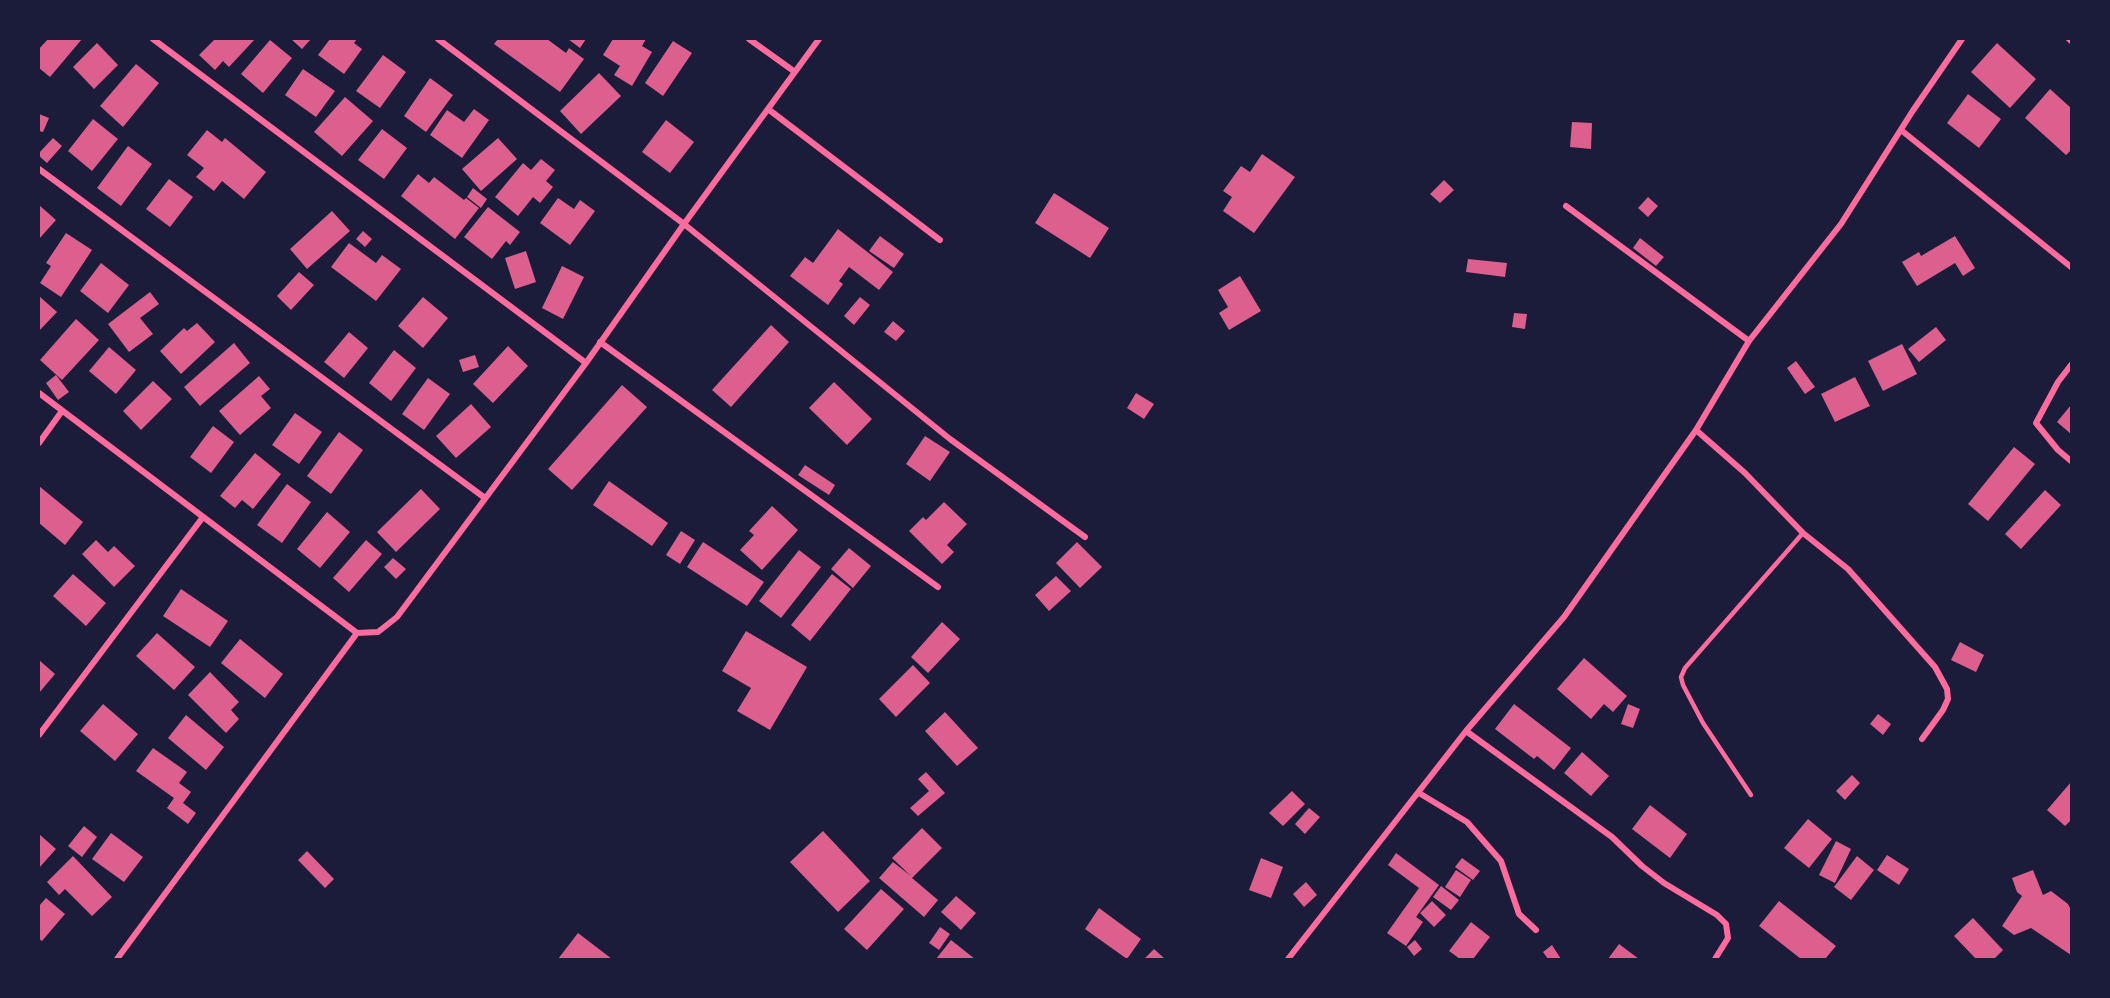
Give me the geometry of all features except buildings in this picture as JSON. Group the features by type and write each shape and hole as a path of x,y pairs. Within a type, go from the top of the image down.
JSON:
{"street":[{"path":"153,39 586,363"},
{"path":"438,39 684,224 918,415 1085,537"},
{"path":"749,39 795,72"},
{"path":"39,393 357,633 378,632 397,616 586,363 819,39"},
{"path":"1288,959 1466,731 1564,617 1696,430 1749,341 1841,224 1962,39"},
{"path":"768,109 940,240"},
{"path":"1901,130 2071,267"},
{"path":"39,169 485,498"},
{"path":"1566,206 1749,341"},
{"path":"600,342 938,587"},
{"path":"2071,365 2058,382 2036,423 2058,450 2071,461"},
{"path":"39,443 62,411"},
{"path":"1696,430 1745,473 1803,532 1848,569 1906,633 1943,679 1948,699 1943,710 1922,739"},
{"path":"39,735 202,517"},
{"path":"117,959 357,633"},
{"path":"1466,731 1612,837 1642,866 1664,883 1722,920 1726,924 1728,938 1715,959"},
{"path":"1419,794 1467,822 1501,861 1519,914 1536,930"}],"lane":[{"path":"1751,795 1703,723 1683,686 1681,677 1685,668 1803,532"}]}
